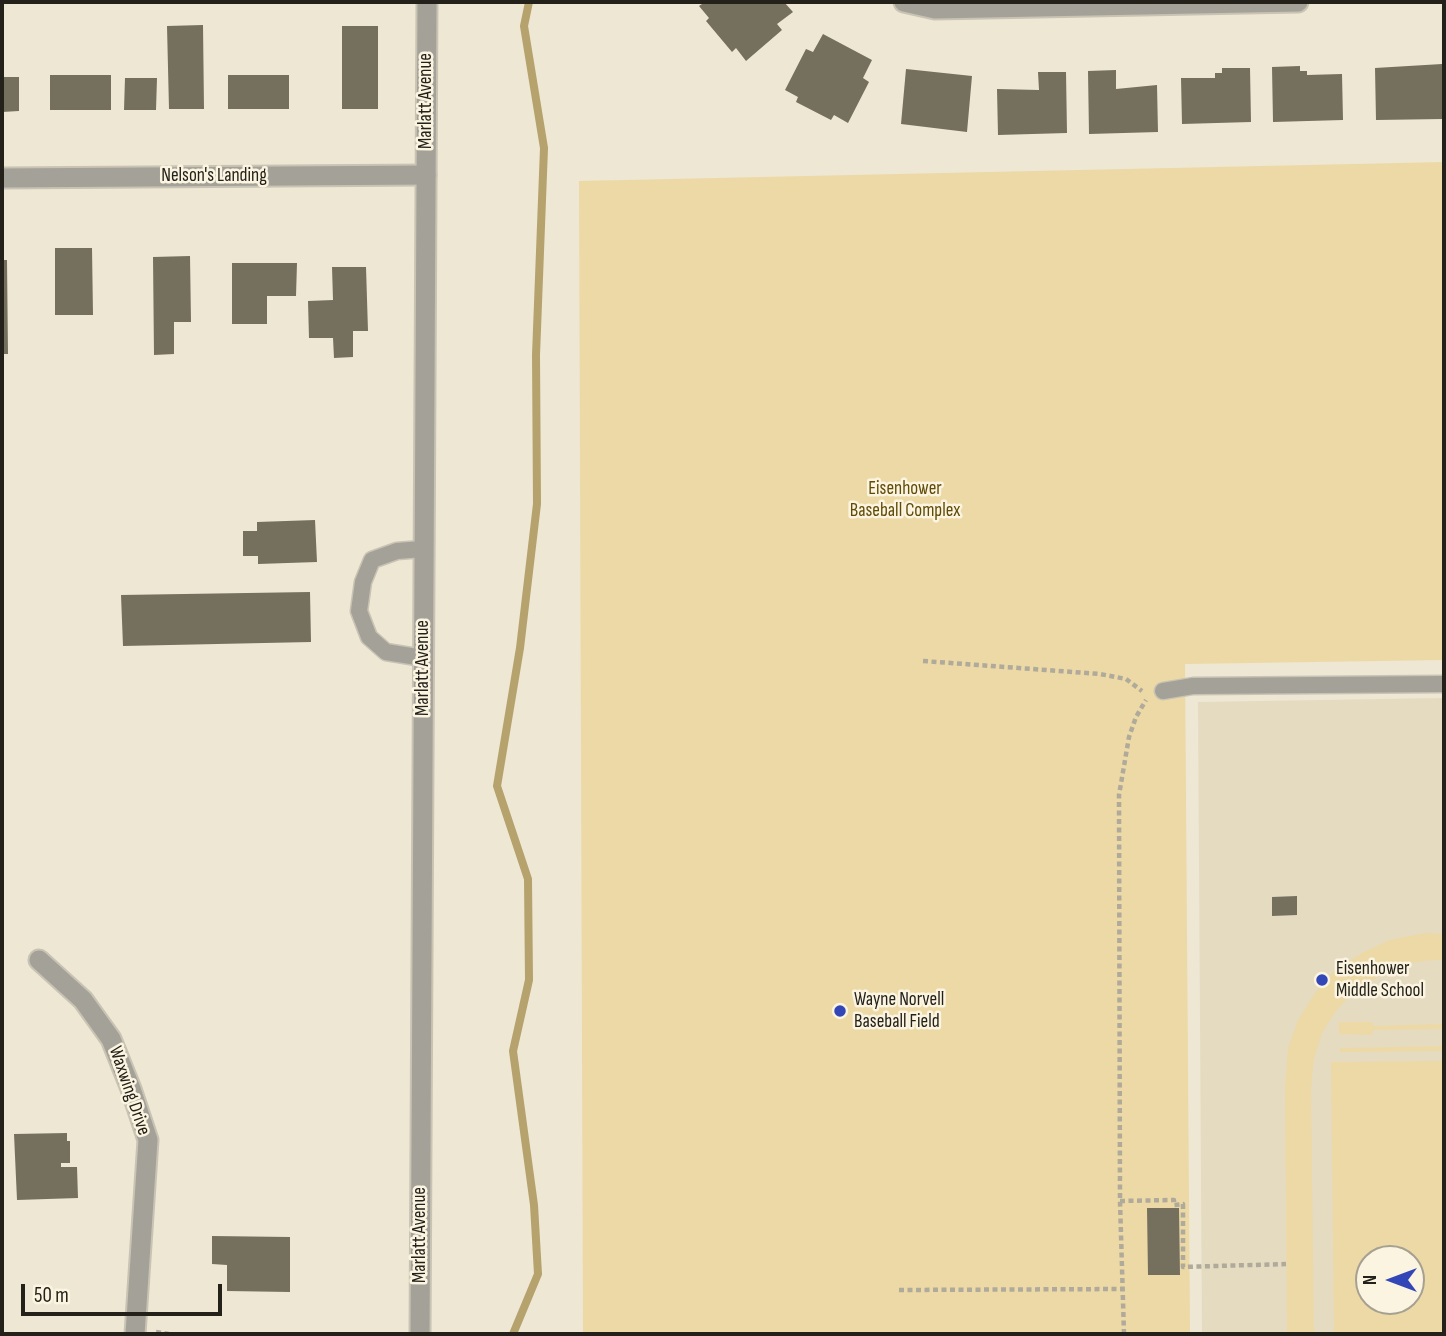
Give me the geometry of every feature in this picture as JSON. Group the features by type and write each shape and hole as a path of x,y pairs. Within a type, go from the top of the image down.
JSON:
{"street":[{"name":"Marlatt Avenue","path":"420,1334 427,2"},
{"path":"904,2 935,9 1085,4 1298,2"},
{"name":"Nelson's Landing","path":"2,178 426,175"},
{"name":"Waxwing Drive","path":"39,960 83,1000 111,1039 148,1140 135,1334"}],"lane":[{"path":"423,549 397,551 372,560 363,582 359,611 369,638 386,652 423,658"},
{"path":"1163,691 1193,686 1444,684"}],"path":[{"path":"923,661 1100,674 1126,679 1149,696 1136,717 1129,737 1119,795 1120,1201 1124,1334"},
{"path":"1120,1201 1174,1200 1174,1205 1183,1204 1183,1266 1286,1264"},
{"path":"899,1290 1123,1289"}],"shaded area":[{"name":"Eisenhower Middle School","path":"1444,698 1444,1334 1202,1334 1198,702"}],"green space":[{"name":"Eisenhower Baseball Complex","path":"1444,162 1444,660 1185,664 1190,1334 583,1334 579,181"},
{"path":"1426,933 1444,934 1444,959 1409,963 1355,990 1335,1012 1322,1033 1314,1059 1311,1088 1314,1334 1287,1334 1285,1087 1288,1048 1298,1020 1315,993 1334,971 1389,940"},
{"path":"1339,1022 1373,1022 1373,1026 1444,1024 1444,1029 1373,1030 1372,1035 1339,1034"},
{"path":"1444,1046 1444,1051 1340,1052 1340,1048"},
{"path":"1444,1061 1444,1334 1334,1334 1331,1062"}],"building":[{"path":"705,2 784,2 793,12 777,24 782,30 746,61 736,48 732,52 706,21 709,18 699,6"},
{"path":"203,25 204,109 169,109 167,26"},
{"path":"342,26 378,26 378,109 342,109"},
{"path":"823,34 872,60 863,78 869,82 848,123 834,115 831,120 796,102 798,97 785,90 806,49 813,52"},
{"path":"1442,64 1443,119 1376,120 1375,68"},
{"path":"1300,66 1300,71 1307,71 1307,75 1342,74 1343,120 1273,122 1272,67"},
{"path":"1222,68 1250,68 1251,122 1182,124 1181,78 1215,78 1215,73 1222,73"},
{"path":"906,69 972,76 967,132 901,124"},
{"path":"1116,70 1116,89 1157,85 1158,132 1089,134 1088,71"},
{"path":"1038,72 1066,72 1067,133 998,135 997,89 1039,90"},
{"path":"50,75 111,75 111,110 50,110"},
{"path":"228,75 289,75 289,109 228,109"},
{"path":"2,77 19,77 19,111 2,112"},
{"path":"125,78 157,78 156,110 124,110"},
{"path":"55,248 92,248 93,315 55,315"},
{"path":"190,256 191,322 174,322 174,354 154,355 153,257"},
{"path":"2,260 7,260 8,354 2,354"},
{"path":"232,263 297,263 296,296 267,296 267,324 232,324"},
{"path":"332,267 366,267 368,331 353,331 353,357 334,358 333,338 309,338 308,301 333,300"},
{"path":"315,520 317,562 258,564 258,556 243,556 243,531 257,531 257,522"},
{"path":"310,592 311,642 123,646 121,595"},
{"path":"1297,896 1297,915 1272,916 1272,897"},
{"path":"67,1133 67,1141 70,1141 70,1163 61,1163 61,1167 77,1167 78,1198 17,1200 14,1134"},
{"path":"1147,1208 1179,1208 1180,1275 1148,1275"},
{"path":"212,1236 290,1237 290,1292 227,1291 227,1265 212,1264"}],"waterway":[{"path":"513,1334 538,1274 534,1205 513,1051 529,980 528,879 497,786 520,648 537,504 536,355 544,148 524,26 529,2"}],"place":[{"name":"Eisenhower Middle School","path":"1322,980"},
{"name":"Wayne Norvell Baseball Field","path":"840,1011"}]}
